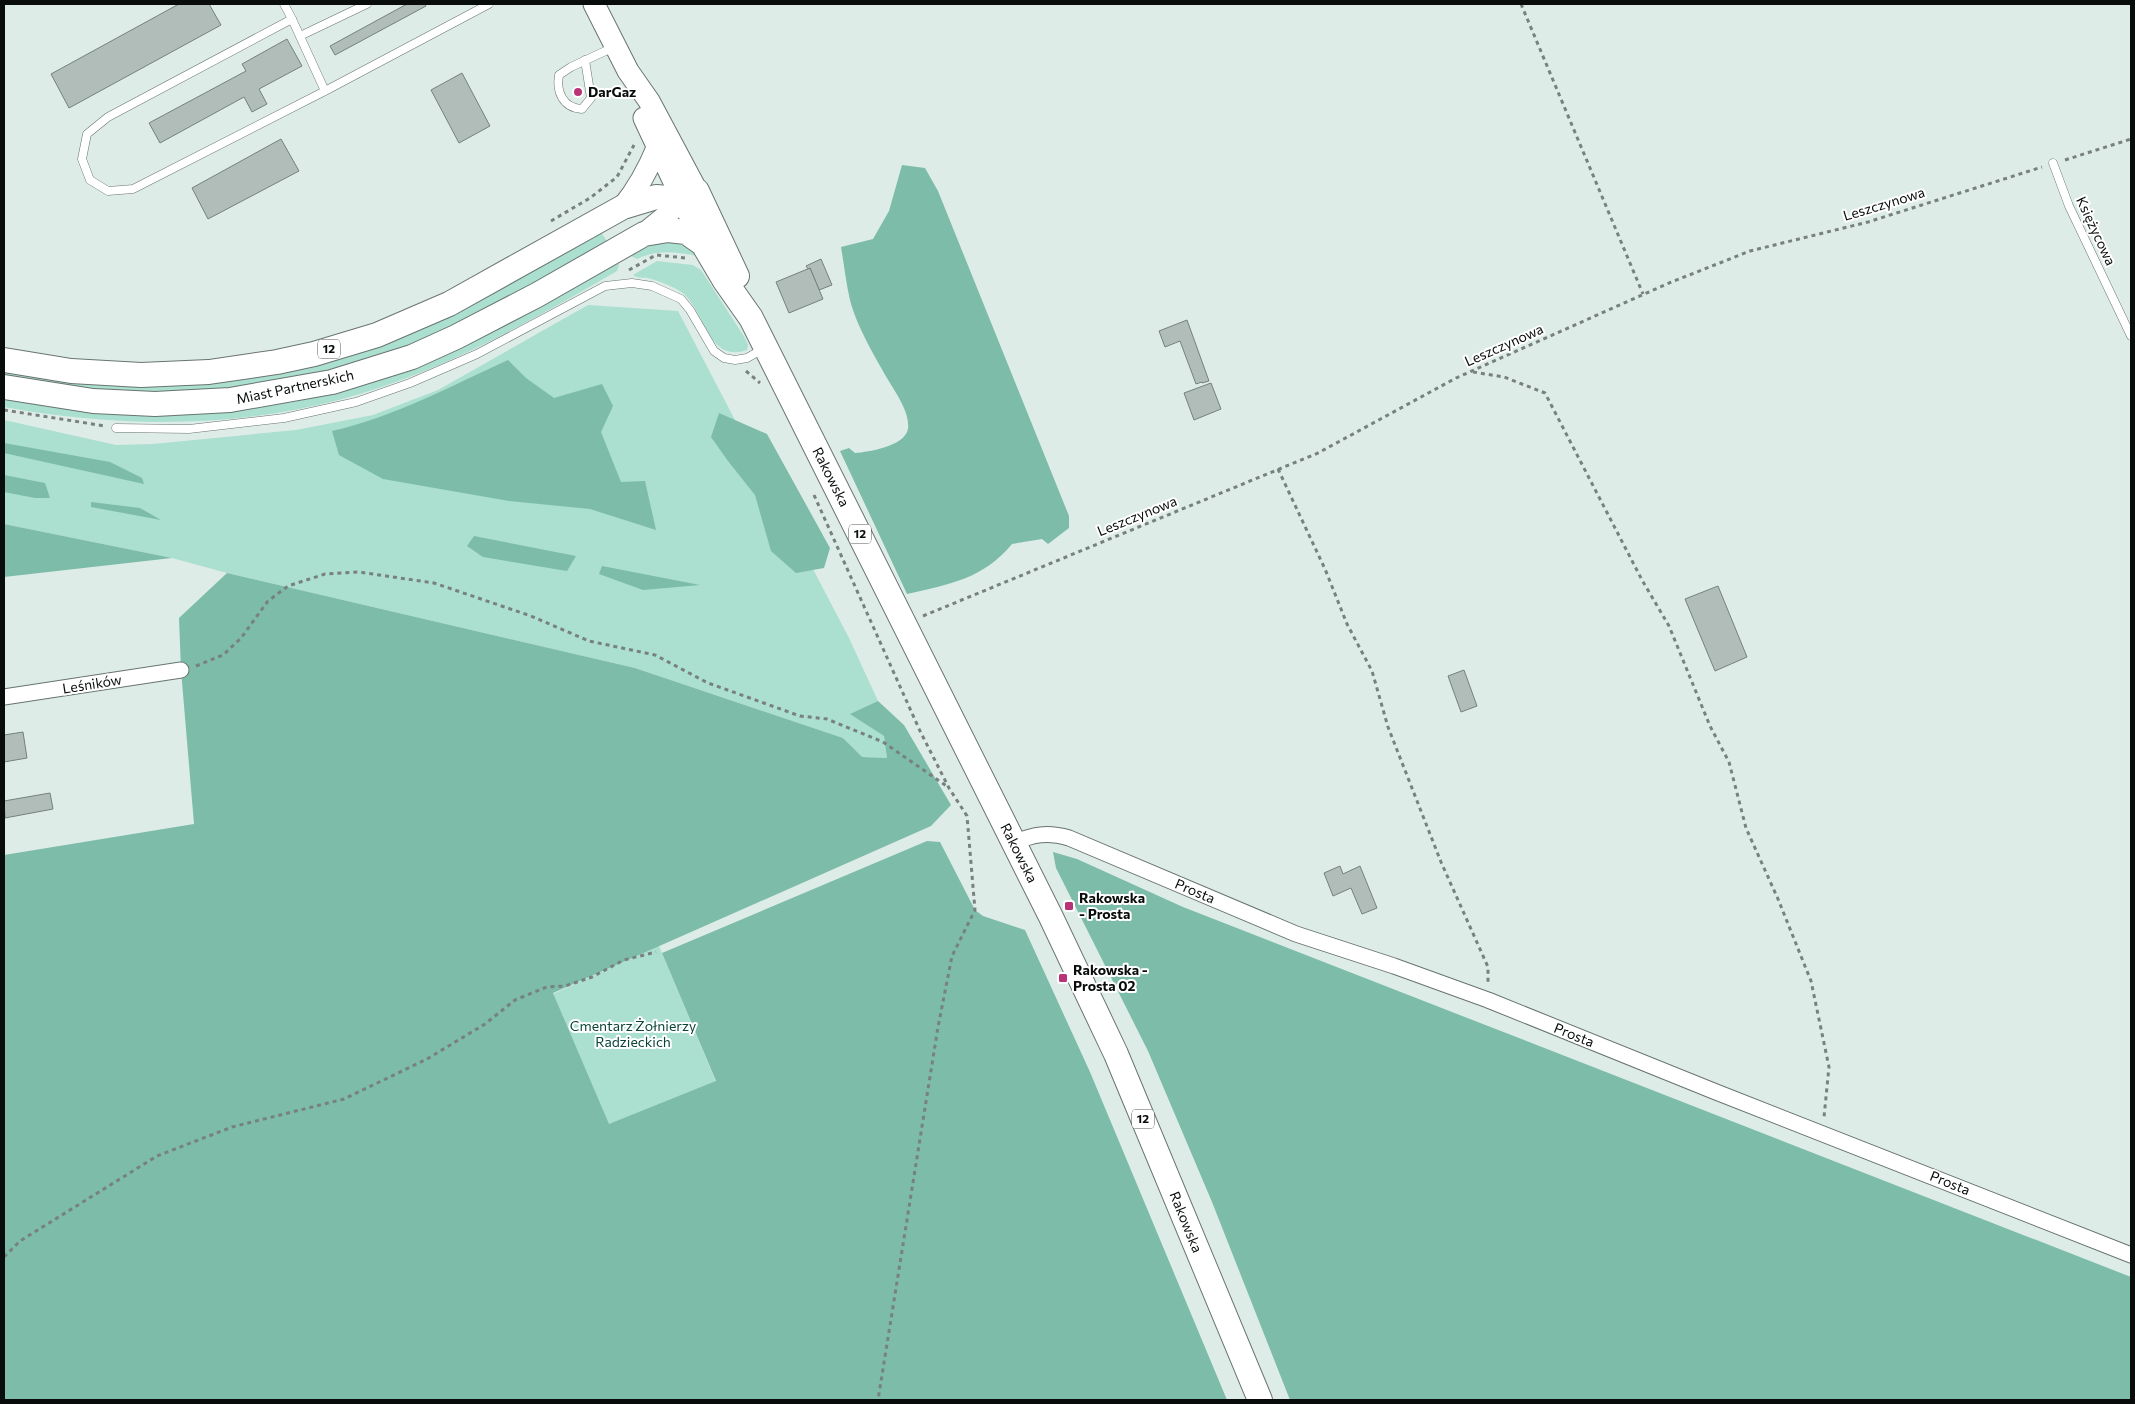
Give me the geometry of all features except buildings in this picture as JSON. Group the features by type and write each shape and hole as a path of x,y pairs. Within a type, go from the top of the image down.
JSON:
{"main road":[{"name":"Rakowska","path":"594,4 628,71 649,101 689,195 697,251 726,281 751,318 1051,917 1116,1054 1260,1400"},
{"name":"Rakowska","path":"628,71 636,100 657,148 735,269 751,318"},
{"name":"Miast Partnerskich","path":"623,206 636,191 648,170 657,148"},
{"name":"Miast Partnerskich","path":"4,360 71,371 141,375 209,372 277,362 314,354 377,335 450,304 623,206 656,197 689,195"},
{"name":"Miast Partnerskich","path":"4,387 93,401 155,404 230,400 332,382 412,357 528,300 644,234 689,195"},
{"name":"Miast Partnerskich","path":"644,234 678,230 692,235 697,251"}],"street":[{"name":"Leśników","path":"4,697 181,670"},
{"name":"Prosta","path":"1014,843 1038,834 1069,838 1296,934 1394,966 1488,1000 2131,1255"}],"lane":[{"path":"284,4 325,91"},
{"path":"300,36 367,4"},
{"path":"292,19 108,117 87,134 82,159 90,180 108,191 134,189 489,4"},
{"path":"585,60 591,98 582,109 574,109 566,104 560,94 559,75 585,60 615,46"},
{"name":"Księżycowa","path":"2053,163 2069,206 2131,336"},
{"path":"116,428 189,429 284,418 356,402 410,383 477,354 605,286 632,283 652,286 681,299 690,310 714,351 724,358 746,358 766,347"}],"path":[{"path":"1521,4 1643,294"},
{"path":"544,226 590,198 617,177 634,147 636,139"},
{"name":"Leszczynowa","path":"905,624 1318,453 1456,378 1643,294 1750,252 1868,222 2131,139"},
{"path":"630,269 656,255 697,251"},
{"path":"740,359 742,367 762,385"},
{"path":"1472,372 1504,377 1545,393 1642,580 1669,626 1710,726 1729,762 1746,828 1778,899 1811,981 1829,1067 1822,1133"},
{"path":"4,410 116,428"},
{"path":"1278,469 1325,570 1347,624 1372,671 1388,727 1441,862 1488,967 1488,1000"},
{"path":"814,494 920,731 949,788 967,816 975,910 952,956 938,1027 878,1400"},
{"path":"181,670 205,664 223,655 241,638 268,601 288,586 325,574 359,572 434,583 531,616 589,641 656,655 708,683 800,716 827,719 882,742 949,788"},
{"path":"4,1257 20,1240 157,1156 232,1126 344,1099 427,1060 485,1024 515,1000 547,987 565,986 592,977 624,960 656,952"}],"green space":[{"path":"902,165 925,168 938,191 1069,516 1069,528 1048,544 1042,539 1012,544 1001,556 977,573 951,583 907,594 840,451 849,448 855,453 886,447 900,440 908,429 903,405 867,343 853,310 847,287 841,247 873,239 889,211"},
{"path":"601,232 608,243 466,321 410,345 329,372 223,390 149,393 113,392 4,377 4,369 149,385 483,298"},
{"path":"662,241 683,245 698,256 660,253 637,259 629,255 647,245"},
{"path":"617,261 619,265 617,271 547,311 476,348 427,370 375,389 323,404 270,414 218,420 165,422 58,415 4,407 4,399 84,411 174,415 258,408 298,401 341,390 462,347 499,329"},
{"path":"657,261 693,265 701,270 745,338 748,345 747,350 734,352 724,350 716,344 691,303 681,291 648,278 633,275"},
{"path":"588,305 678,311 849,638 878,701 851,714 884,736 887,758 861,757 843,738 635,668 227,573 172,558 4,524 4,420 116,445 153,444 296,430 373,415 438,390"},
{"path":"508,360 526,378 554,398 602,384 613,406 601,432 621,482 645,481 656,530 590,509 509,501 383,479 339,455 332,431 378,418"},
{"path":"719,413 767,434 830,548 824,568 796,573 771,551 755,495 711,437"},
{"path":"4,443 110,462 142,478 144,484 4,453"},
{"path":"4,475 45,483 50,498 35,498 4,492"},
{"path":"91,502 140,508 161,520 91,507"},
{"path":"4,524 172,558 4,577"},
{"path":"474,536 576,556 567,571 483,557 467,546"},
{"path":"602,566 700,585 643,590 599,574"},
{"path":"227,573 635,668 843,738 862,757 887,758 884,736 850,714 878,701 904,725 951,805 931,826 553,993 609,1124 716,1081 662,953 927,841 940,842 975,910 983,916 1025,930 1090,1072 1227,1400 4,1400 4,855 194,824 181,670 179,618"},
{"path":"1053,852 1077,859 1183,907 2131,1277 2131,1400 1290,1400 1212,1202 1148,1051 1056,868"},
{"name":"Cmentarz Żołnierzy Radzieckich","path":"659,946 716,1082 609,1125 553,994"}],"place":[{"name":"DarGaz","path":"578,92"},
{"name":"Rakowska - Prosta","path":"1069,906"},
{"name":"Rakowska - Prosta 02","path":"1063,978"}]}
